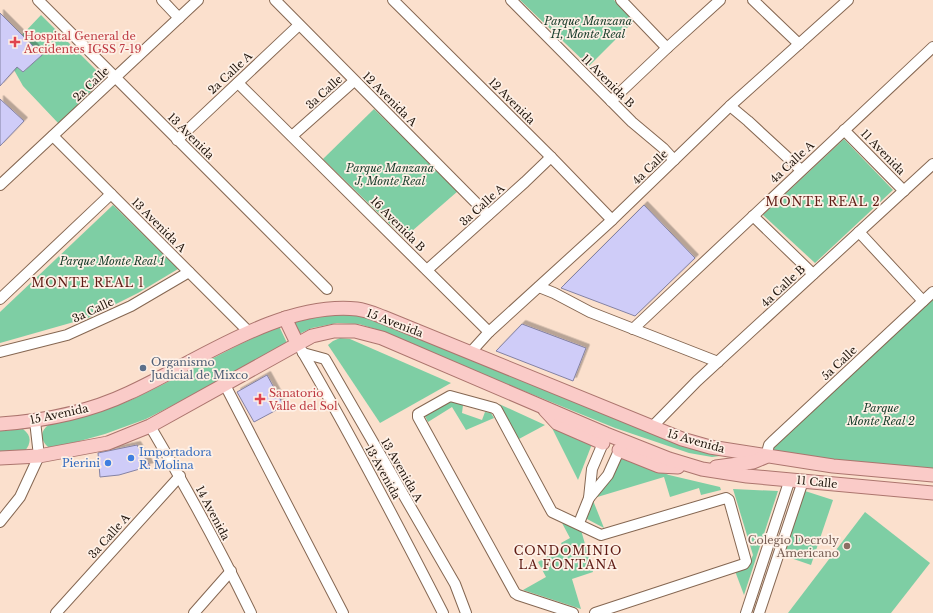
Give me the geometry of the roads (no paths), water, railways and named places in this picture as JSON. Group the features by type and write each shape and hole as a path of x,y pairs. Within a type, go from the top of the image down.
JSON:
{"main road":[{"name":"15 Avenida","path":"0,424 35,421 83,411 128,394 249,332 285,318 312,311 344,308 359,309 383,317 682,439 710,447 766,456"},
{"path":"285,318 300,348"},
{"name":"15 Avenida","path":"0,458 39,456 108,442 150,426 225,385 300,348 312,336 334,331 355,331 382,338 541,406 621,446 702,469"},
{"path":"702,469 753,462 766,456"},
{"name":"11 Calle","path":"766,456 833,466 933,475"},
{"name":"11 Calle","path":"702,469 747,476 933,492"}],"street":[{"name":"13 Avenida","path":"38,0 327,289"},
{"path":"162,0 179,18"},
{"name":"2a Calle","path":"0,186 198,0"},
{"name":"12 Avenida A","path":"274,0 488,215"},
{"name":"12 Avenida","path":"393,0 551,157 612,220"},
{"name":"11 Avenida B","path":"511,0 632,122 663,148 674,160"},
{"path":"620,0 667,48"},
{"path":"611,101 720,0"},
{"path":"753,0 799,44"},
{"name":"4a Calle","path":"470,353 489,332 612,220 730,106 848,0"},
{"name":"2a Calle A","path":"177,140 299,25"},
{"name":"4a Calle A","path":"634,329 933,47"},
{"name":"3a Calle","path":"292,136 354,81"},
{"name":"16 Avenida B","path":"238,83 489,332"},
{"path":"730,106 801,170"},
{"name":"11 Avenida","path":"844,130 904,191"},
{"name":"13 Avenida A","path":"52,136 249,332"},
{"name":"3a Calle A","path":"428,270 551,157"},
{"name":"4a Calle B","path":"652,427 697,381 933,164"},
{"path":"0,298 111,194"},
{"path":"753,216 813,274"},
{"path":"859,232 924,301"},
{"name":"3a Calle","path":"0,352 67,335 131,306 189,272"},
{"path":"539,287 554,293 590,312 718,362"},
{"name":"5a Calle","path":"766,456 772,442 933,292"},
{"name":"13 Avenida","path":"300,348 390,511 443,613"},
{"name":"13 Avenida A","path":"300,348 325,359 455,584 466,613"},
{"path":"225,385 343,613"},
{"path":"573,613 515,593 418,417 418,414 450,396 494,408 497,410 552,512 601,534 728,498 746,561 744,564 595,613"},
{"path":"0,522 20,497 39,456 35,421"},
{"name":"14 Avenida","path":"150,426 180,476 231,571 251,613"},
{"path":"589,498 592,469 605,439"},
{"path":"578,523 589,498 608,475 621,446"},
{"name":"3a Calle A","path":"56,613 180,476"},
{"path":"746,613 790,479"},
{"path":"759,613 804,481"},
{"path":"194,613 231,571"}],"place":[{"name":"Hospital General de Accidentes IGSS 7-19","path":"15,42"},
{"name":"Organismo Judicial de Mixco","path":"143,368"},
{"name":"Sanatorio Valle del Sol","path":"260,399"},
{"name":"Importadora R. Molina","path":"131,458"},
{"name":"Pierini","path":"108,463"},
{"name":"Colegio Decroly Americano","path":"847,546"}],"district":[{"name":"MONTE REAL 2","path":"823,201"},
{"name":"MONTE REAL 1","path":"88,282"},
{"name":"CONDOMINIO LA FONTANA","path":"568,557"}],"park label":[{"name":"Parque Manzana H, Monte Real","path":"588,27"},
{"name":"Parque Manzana J, Monte Real","path":"390,174"},
{"name":"Parque Monte Real 1","path":"112,261"},
{"name":"Parque Monte Real 2","path":"881,414"}]}
